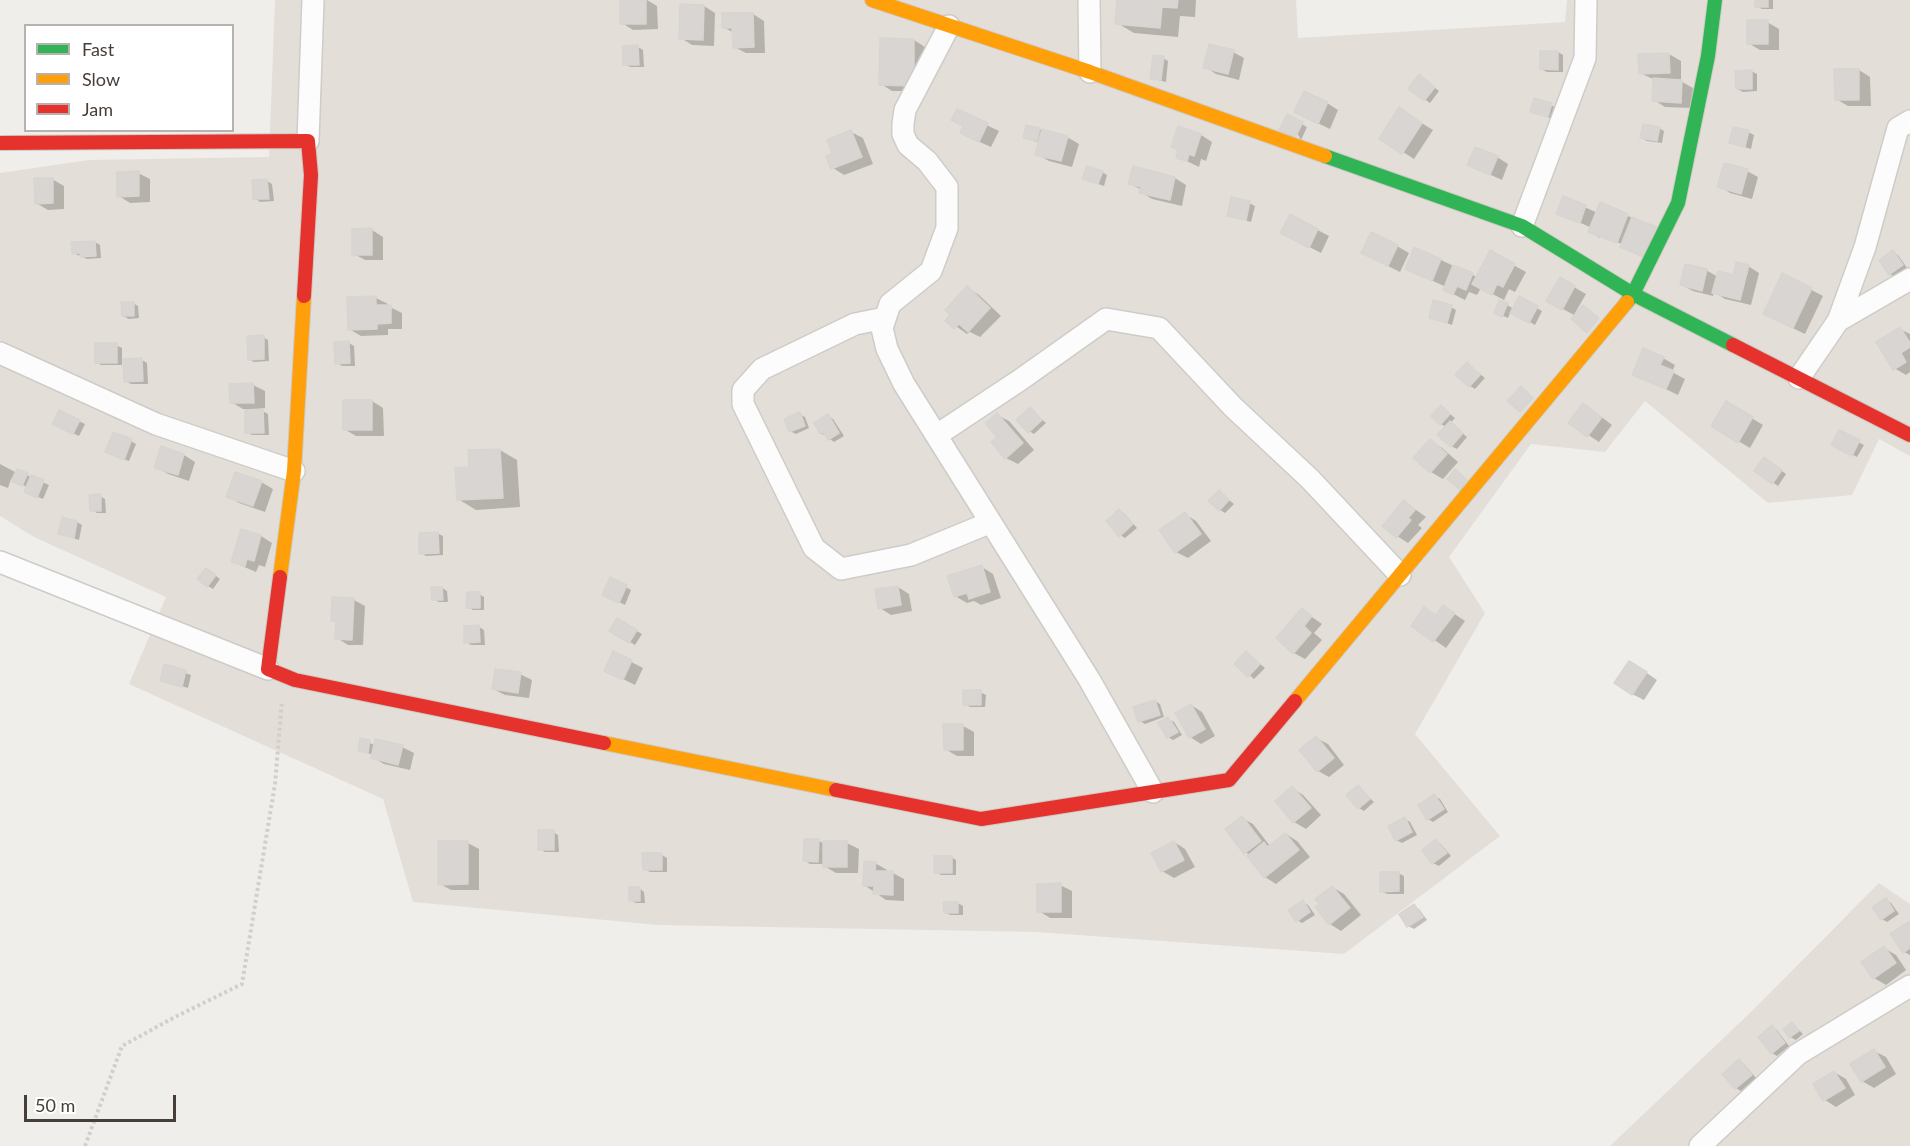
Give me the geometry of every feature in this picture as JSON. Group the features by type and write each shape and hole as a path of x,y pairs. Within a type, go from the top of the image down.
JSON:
{"street":[{"path":"276,673 294,471 311,175 308,141 313,0"},
{"path":"872,0 1090,72 1522,226 1634,294 1910,435"},
{"path":"1089,0 1090,72"},
{"path":"1522,226 1585,58 1586,0"},
{"path":"0,562 306,683 981,819 1229,780 1634,294 1678,203 1708,56 1715,0"},
{"path":"949,26 905,110 903,124 903,134 908,145 927,161 947,188 947,228 931,272 890,304 882,328 887,349 903,384 937,435 989,524 1089,679 1153,792"},
{"path":"1798,378 1838,321 1865,247 1898,128 1910,121"},
{"path":"0,143 308,141"},
{"path":"1838,321 1910,279"},
{"path":"885,318 855,324 762,369 743,390 743,404 814,548 841,569 911,555 989,524"},
{"path":"937,435 1106,319 1159,328 1233,407 1310,479 1400,575"},
{"path":"0,353 156,424 294,471"},
{"path":"1700,1146 1798,1054 1910,986"}],"path":[{"path":"86,1146 122,1046 242,984 275,784 276,673"}],"shaded area":[{"path":"275,0 1296,0 1298,38 1565,22 1567,0 1910,0 1910,456 1879,439 1852,495 1768,503 1645,401 1605,452 1531,444 1449,557 1485,613 1415,734 1500,836 1344,954 1036,932 658,925 413,902 383,799 129,684 166,597 34,537 0,516 0,173 89,160 269,157"},
{"path":"1879,883 1910,904 1910,1146 1610,1146 1753,1010"}],"building":[{"path":"620,0 646,0 646,24 620,24"},
{"path":"1117,0 1178,0 1177,8 1162,7 1160,28 1115,24"},
{"path":"1755,0 1768,0 1768,7 1755,7"},
{"path":"680,4 704,5 703,40 679,39"},
{"path":"722,13 753,13 754,47 733,48 732,28 722,28"},
{"path":"1747,20 1768,20 1768,44 1747,44"},
{"path":"880,38 914,39 914,86 879,85"},
{"path":"1209,44 1234,50 1228,74 1203,68"},
{"path":"638,45 639,65 623,65 623,46"},
{"path":"1540,51 1558,51 1558,70 1540,69"},
{"path":"1669,53 1670,73 1639,74 1638,54"},
{"path":"1153,55 1164,56 1161,80 1150,79"},
{"path":"1834,69 1859,69 1859,100 1835,100"},
{"path":"1752,70 1752,89 1736,89 1735,71"},
{"path":"1419,74 1435,87 1424,101 1408,89"},
{"path":"1653,78 1682,80 1681,103 1652,101"},
{"path":"1304,91 1328,102 1318,124 1294,112"},
{"path":"1534,98 1552,103 1548,117 1530,112"},
{"path":"1399,107 1422,123 1402,154 1379,139"},
{"path":"957,109 988,123 979,142 960,133 963,126 951,120"},
{"path":"1287,114 1303,122 1295,138 1279,130"},
{"path":"1643,124 1660,127 1657,141 1640,138"},
{"path":"1026,125 1040,128 1037,141 1023,138"},
{"path":"1178,126 1201,134 1194,156 1189,154 1187,161 1176,158 1178,150 1171,147"},
{"path":"1733,127 1749,130 1745,147 1729,143"},
{"path":"1042,129 1068,136 1061,161 1035,155"},
{"path":"851,130 862,157 831,169 826,156 832,154 827,140"},
{"path":"1475,147 1498,156 1490,175 1467,165"},
{"path":"1724,163 1748,169 1741,194 1717,187"},
{"path":"1087,166 1103,171 1098,184 1082,179"},
{"path":"1133,166 1175,177 1170,200 1139,193 1141,187 1128,184"},
{"path":"139,171 139,196 117,197 117,172"},
{"path":"34,178 53,178 53,203 35,204"},
{"path":"267,179 269,199 253,199 252,180"},
{"path":"1563,196 1586,205 1580,223 1556,214"},
{"path":"1231,197 1250,201 1246,220 1227,216"},
{"path":"1600,202 1628,214 1617,243 1588,232"},
{"path":"1290,214 1318,229 1309,248 1280,233"},
{"path":"1632,217 1659,228 1647,258 1620,247"},
{"path":"372,228 372,255 352,255 352,229"},
{"path":"1371,232 1398,245 1388,266 1361,253"},
{"path":"95,241 96,256 80,257 80,253 72,254 71,242"},
{"path":"1414,247 1441,259 1432,281 1405,269"},
{"path":"1490,250 1515,264 1503,287 1497,284 1492,295 1472,284"},
{"path":"1893,250 1903,265 1889,275 1879,260"},
{"path":"1736,262 1749,265 1740,300 1712,293 1718,271 1733,275"},
{"path":"1685,264 1707,269 1702,291 1680,285"},
{"path":"1453,265 1473,273 1466,290 1457,286 1453,295 1443,290"},
{"path":"1782,273 1812,288 1793,328 1763,314"},
{"path":"1560,277 1575,286 1562,310 1546,301"},
{"path":"967,286 990,308 968,332 959,324 954,329 945,321 950,315 945,310"},
{"path":"376,296 376,305 391,305 391,323 377,324 377,329 348,330 347,297"},
{"path":"1519,296 1538,306 1529,323 1510,313"},
{"path":"1433,300 1452,305 1447,323 1429,318"},
{"path":"1499,300 1508,303 1502,317 1494,313"},
{"path":"121,302 134,302 134,316 122,316"},
{"path":"1583,305 1599,318 1587,333 1571,319"},
{"path":"1900,327 1910,347 1901,353 1906,362 1893,370 1876,342"},
{"path":"264,335 264,359 248,360 247,336"},
{"path":"349,341 350,363 335,364 334,342"},
{"path":"95,343 117,343 117,363 95,363"},
{"path":"1643,348 1664,357 1660,365 1674,371 1666,389 1632,375"},
{"path":"142,358 143,381 124,382 123,359"},
{"path":"1467,362 1480,375 1469,387 1455,375"},
{"path":"253,383 254,403 230,403 229,384"},
{"path":"1521,386 1533,398 1520,412 1507,401"},
{"path":"343,400 372,400 372,430 343,430"},
{"path":"1726,401 1753,417 1738,443 1711,426"},
{"path":"1583,403 1602,417 1587,437 1568,423"},
{"path":"1441,405 1450,414 1440,425 1431,416"},
{"path":"1030,407 1042,420 1028,433 1016,420"},
{"path":"263,409 264,433 245,433 245,410"},
{"path":"59,410 80,420 73,434 52,424"},
{"path":"800,412 805,426 789,432 784,419"},
{"path":"997,413 1023,443 1005,459 991,442 997,437 985,423"},
{"path":"828,414 839,433 828,440 823,432 820,434 814,423"},
{"path":"1450,421 1463,433 1451,447 1437,435"},
{"path":"1839,430 1860,440 1852,456 1831,445"},
{"path":"113,432 132,439 124,460 105,452"},
{"path":"1430,439 1447,454 1430,473 1413,458"},
{"path":"161,446 184,454 178,475 154,468"},
{"path":"500,449 503,498 457,500 455,468 469,467 468,450"},
{"path":"1764,457 1782,470 1772,484 1754,471"},
{"path":"17,469 28,473 22,486 11,481"},
{"path":"1455,469 1468,481 1460,490 1447,479"},
{"path":"235,472 262,481 253,506 226,497"},
{"path":"31,475 44,480 37,498 24,492"},
{"path":"1219,490 1229,500 1219,511 1208,501"},
{"path":"101,494 101,511 90,511 89,495"},
{"path":"1404,500 1415,510 1408,518 1411,520 1396,538 1382,526"},
{"path":"1119,509 1133,524 1119,537 1106,521"},
{"path":"1185,512 1201,534 1175,553 1159,530"},
{"path":"62,517 77,521 74,538 58,534"},
{"path":"241,529 261,535 254,561 247,559 245,566 231,562"},
{"path":"438,532 439,553 419,554 419,533"},
{"path":"982,565 990,592 969,599 967,593 954,597 947,576"},
{"path":"206,568 216,575 207,587 197,579"},
{"path":"610,577 627,585 619,603 602,595"},
{"path":"898,586 901,605 878,609 875,589"},
{"path":"431,587 442,587 443,600 432,600"},
{"path":"467,592 480,592 480,608 466,608"},
{"path":"332,597 354,598 352,640 335,639 336,621 331,621"},
{"path":"1443,605 1455,613 1433,642 1411,626 1424,607 1436,615"},
{"path":"1302,608 1312,616 1304,626 1311,633 1293,654 1276,638"},
{"path":"617,618 637,630 629,643 609,631"},
{"path":"479,625 480,642 464,643 464,626"},
{"path":"613,651 632,660 623,680 604,671"},
{"path":"1246,651 1260,664 1248,677 1234,664"},
{"path":"1629,661 1647,672 1632,695 1614,683"},
{"path":"164,664 186,670 182,687 160,681"},
{"path":"495,669 521,672 518,693 492,689"},
{"path":"963,690 981,690 981,705 963,705"},
{"path":"1155,700 1160,715 1138,722 1133,707"},
{"path":"1191,704 1205,729 1189,738 1175,713"},
{"path":"1168,717 1178,732 1167,738 1158,723"},
{"path":"943,724 963,724 963,750 944,750"},
{"path":"1316,736 1334,758 1317,772 1299,750"},
{"path":"360,738 370,740 368,753 358,751"},
{"path":"375,739 403,745 398,765 371,758"},
{"path":"1358,785 1370,799 1358,809 1346,795"},
{"path":"1292,786 1311,808 1293,823 1275,801"},
{"path":"1434,794 1444,809 1427,820 1418,805"},
{"path":"1242,816 1261,841 1244,854 1225,829"},
{"path":"1405,817 1412,832 1395,841 1388,826"},
{"path":"538,830 554,830 554,850 538,850"},
{"path":"1285,833 1299,850 1264,878 1247,856 1264,842 1267,847"},
{"path":"804,839 819,839 818,862 803,861"},
{"path":"1436,839 1447,853 1432,864 1422,850"},
{"path":"438,841 468,841 468,884 438,885"},
{"path":"823,841 847,841 847,867 823,867"},
{"path":"1174,841 1184,860 1161,872 1151,853"},
{"path":"642,853 662,853 662,870 643,870"},
{"path":"934,856 952,856 952,873 934,873"},
{"path":"864,861 876,862 875,871 893,871 893,895 873,894 874,886 863,886"},
{"path":"1380,872 1399,872 1399,891 1380,892"},
{"path":"1061,883 1061,912 1037,912 1037,884"},
{"path":"1332,886 1350,908 1329,925 1315,907 1319,904 1315,899"},
{"path":"629,887 640,887 640,901 629,901"},
{"path":"1886,898 1894,911 1881,920 1872,907"},
{"path":"1303,900 1310,912 1296,922 1288,910"},
{"path":"943,902 958,902 958,913 944,913"},
{"path":"1414,904 1423,917 1407,927 1399,914"},
{"path":"1910,921 1910,948 1903,953 1890,934"},
{"path":"1884,946 1896,963 1873,979 1861,962"},
{"path":"1792,1022 1799,1031 1789,1038 1783,1029"},
{"path":"1772,1025 1785,1043 1771,1054 1758,1037"},
{"path":"1874,1049 1885,1067 1861,1082 1850,1064"},
{"path":"1739,1059 1752,1075 1735,1089 1722,1074"},
{"path":"1834,1071 1845,1088 1823,1101 1813,1084"}],"traffic: fast":[{"path":"1627,302 1678,203 1708,56 1715,0"},
{"path":"1325,156 1522,226 1633,294 1733,345"}],"traffic: slow":[{"path":"872,0 1090,72 1325,156"},
{"path":"280,577 294,471 304,296"},
{"path":"1295,701 1627,302"},
{"path":"604,743 836,790"}],"traffic: jam":[{"path":"0,143 308,141 311,175 304,296"},
{"path":"1733,345 1910,435"},
{"path":"280,577 268,669 295,680 604,743"},
{"path":"836,790 981,819 1229,780 1295,701"}]}
